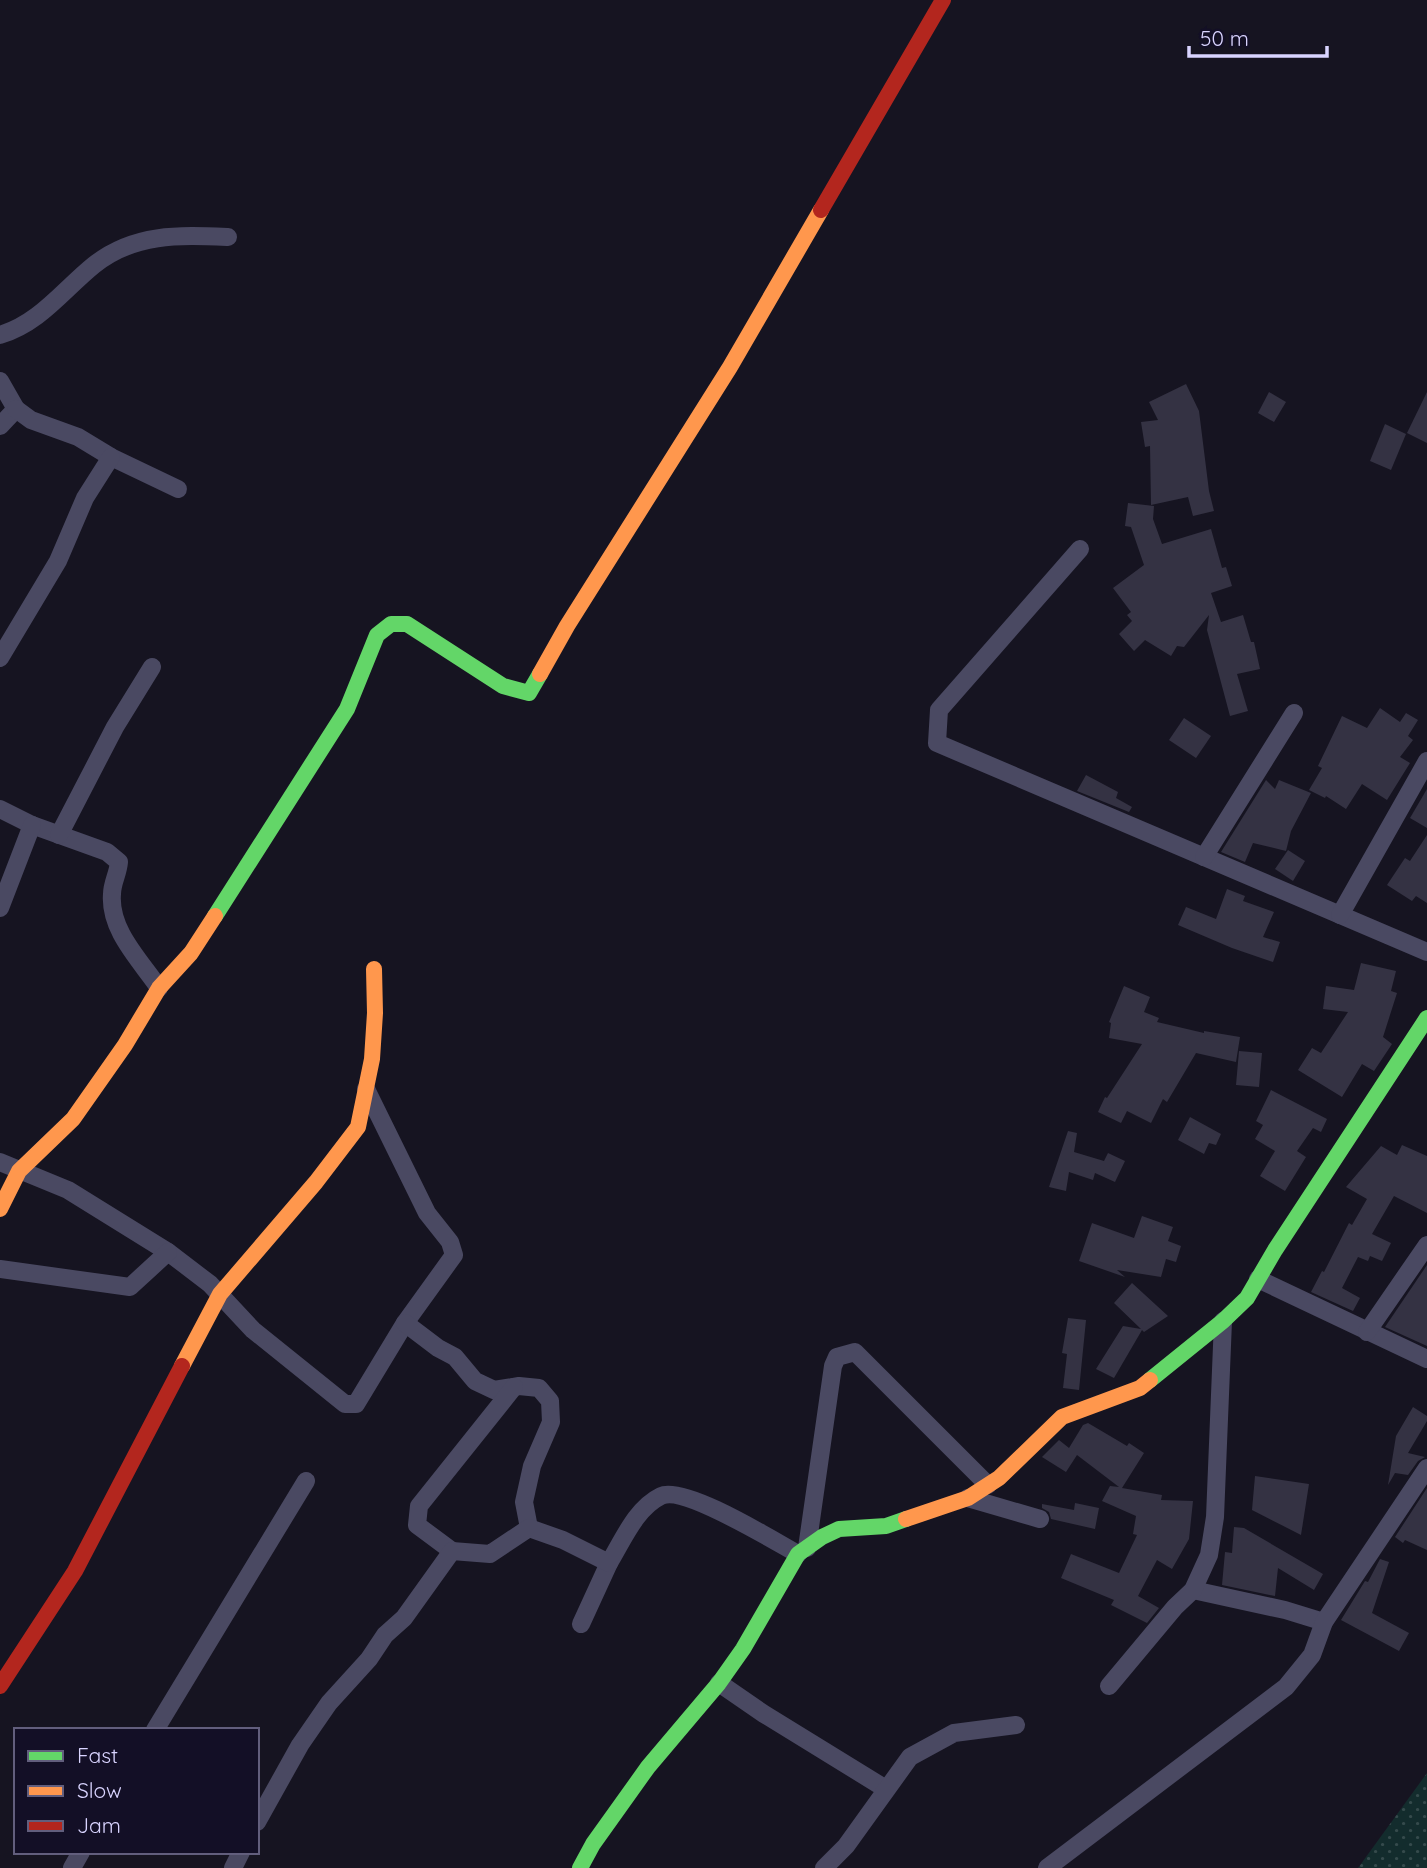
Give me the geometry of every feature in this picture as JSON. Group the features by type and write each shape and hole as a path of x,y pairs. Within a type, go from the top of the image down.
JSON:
{"street":[{"path":"0,1209 19,1171 73,1119 125,1045 159,988 191,953 347,709 377,635 391,624 407,624 503,686 529,693 567,626 730,367 943,0"},
{"path":"0,335 9,333 49,308 95,264 127,245 179,234 228,237"},
{"path":"0,381 16,409 30,420 78,437 111,457 178,489"},
{"path":"0,426 16,409"},
{"path":"0,658 58,561 85,498 111,457"},
{"path":"1080,550 939,710 937,743 1427,952"},
{"path":"59,835 115,727 152,667"},
{"path":"1204,857 1294,713"},
{"path":"1340,915 1427,761"},
{"path":"0,809 32,825 107,852 118,862 118,874 112,891 112,911 132,951 159,988"},
{"path":"0,908 32,825"},
{"path":"0,1686 75,1571 220,1294 316,1182 358,1127 373,1047 374,969"},
{"path":"803,1551 839,1529 886,1526 968,1498 999,1478 1062,1417 1140,1388 1223,1321 1247,1298 1427,1018"},
{"path":"0,1162 68,1190 168,1252 220,1294 253,1330 345,1404 356,1404 405,1322 454,1255 450,1241 427,1213 366,1089"},
{"path":"1367,1332 1427,1245"},
{"path":"0,1269 130,1287 168,1252"},
{"path":"1258,1279 1427,1359"},
{"path":"1109,1686 1175,1606 1193,1590 1209,1555 1215,1517 1223,1321"},
{"path":"405,1322 438,1348 455,1357 475,1381 494,1390 514,1387 539,1388 550,1401 551,1422 532,1466 524,1502 529,1528"},
{"path":"580,1868 593,1844 648,1767 719,1683 803,1551 833,1366 837,1357 855,1352 988,1485"},
{"path":"514,1387 419,1506 417,1525 452,1551 490,1554 529,1528"},
{"path":"1047,1868 1286,1686 1312,1655 1324,1622 1427,1468"},
{"path":"156,1728 306,1481"},
{"path":"581,1625 609,1563 641,1510 663,1494 686,1496 803,1551"},
{"path":"968,1498 1040,1519"},
{"path":"529,1528 564,1539 609,1563"},
{"path":"259,1818 300,1745 329,1703 369,1659 385,1635 404,1618 452,1551"},
{"path":"1193,1590 1285,1610 1324,1622"},
{"path":"719,1683 886,1789"},
{"path":"824,1868 846,1846 909,1757 954,1732 1016,1725"}],"green space":[{"path":"1427,1773 1427,1868 1358,1868"}],"building":[{"path":"1186,384 1199,411 1214,511 1193,516 1188,497 1151,505 1150,446 1145,447 1141,422 1158,420 1149,402"},
{"path":"1269,392 1286,402 1274,422 1258,413"},
{"path":"1427,392 1427,443 1407,433"},
{"path":"1385,424 1406,434 1391,470 1370,461"},
{"path":"1128,503 1154,506 1153,519 1162,544 1211,529 1222,568 1226,567 1232,586 1211,593 1221,622 1243,615 1251,642 1254,642 1260,669 1237,674 1248,711 1230,716 1207,630 1209,615 1184,647 1177,646 1171,656 1145,640 1134,651 1119,634 1132,621 1127,615 1131,612 1113,588 1144,565 1131,527 1125,526"},
{"path":"1380,708 1400,722 1406,713 1418,720 1408,736 1413,740 1400,757 1410,763 1387,800 1362,784 1346,809 1326,796 1325,798 1309,790 1322,768 1318,766 1342,716 1367,728"},
{"path":"1184,718 1211,736 1196,758 1169,740"},
{"path":"1086,775 1118,792 1116,798 1132,807 1129,812 1077,791"},
{"path":"1266,780 1275,789 1279,780 1311,793 1291,831 1286,851 1253,843 1245,862 1221,852"},
{"path":"1427,789 1427,828 1410,818"},
{"path":"1427,835 1427,903 1416,896 1412,901 1387,885 1405,858 1410,861"},
{"path":"1288,850 1305,861 1293,881 1275,869"},
{"path":"1227,889 1245,896 1243,901 1274,912 1263,937 1280,942 1273,962 1178,925 1186,907 1216,919"},
{"path":"1361,963 1396,971 1391,991 1397,993 1383,1037 1392,1044 1374,1071 1362,1064 1342,1097 1298,1070 1312,1048 1321,1053 1348,1012 1323,1009 1326,986 1354,990"},
{"path":"1124,986 1150,997 1144,1012 1159,1018 1157,1022 1204,1033 1240,1037 1236,1062 1196,1053 1167,1102 1163,1099 1151,1123 1127,1111 1121,1123 1098,1112 1105,1097 1107,1098 1142,1044 1109,1038 1109,1022"},
{"path":"1239,1051 1262,1053 1259,1087 1236,1085"},
{"path":"1271,1090 1327,1119 1321,1132 1313,1128 1297,1151 1306,1157 1285,1191 1260,1176 1275,1151 1255,1139 1263,1125 1256,1121"},
{"path":"1190,1117 1221,1134 1216,1145 1209,1143 1204,1154 1178,1140"},
{"path":"1068,1131 1077,1133 1074,1152 1104,1161 1108,1153 1125,1161 1115,1182 1095,1173 1093,1180 1069,1172 1066,1191 1049,1187"},
{"path":"1402,1145 1427,1156 1427,1213 1394,1196 1372,1234 1391,1243 1382,1261 1370,1256 1368,1261 1358,1257 1342,1288 1360,1298 1353,1311 1311,1292 1349,1223 1352,1225 1367,1199 1346,1187 1381,1146 1397,1155"},
{"path":"1142,1216 1173,1227 1168,1241 1181,1246 1176,1262 1166,1259 1161,1277 1117,1270 1125,1277 1079,1261 1092,1223 1134,1238"},
{"path":"1427,1265 1427,1346 1385,1327"},
{"path":"1132,1283 1168,1316 1144,1332 1142,1330 1114,1378 1096,1369 1123,1326 1141,1329 1114,1303"},
{"path":"1068,1318 1086,1320 1079,1390 1063,1388 1067,1354 1062,1353"},
{"path":"1413,1407 1427,1416 1427,1421 1408,1453 1425,1457 1418,1461 1408,1475 1395,1473 1388,1485 1396,1436"},
{"path":"1088,1423 1144,1453 1122,1488 1162,1495 1161,1500 1193,1501 1189,1539 1172,1569 1157,1560 1138,1596 1159,1608 1147,1623 1111,1605 1114,1600 1061,1578 1071,1554 1119,1573 1137,1535 1133,1534 1136,1516 1102,1501 1110,1486 1119,1487 1077,1455 1066,1472 1042,1457 1059,1440 1069,1448 1083,1425"},
{"path":"1255,1476 1309,1484 1301,1535 1252,1510"},
{"path":"1427,1488 1427,1550 1405,1540 1403,1543 1395,1537"},
{"path":"1075,1503 1099,1508 1095,1529 1051,1519 1049,1512 1042,1508 1042,1504 1074,1510"},
{"path":"1234,1527 1244,1528 1323,1574 1314,1590 1278,1568 1275,1596 1222,1585 1225,1552 1232,1553"},
{"path":"1380,1559 1389,1562 1372,1613 1409,1633 1399,1651 1341,1620 1365,1581 1368,1582"}],"traffic: fast":[{"path":"215,916 347,709 377,635 391,624 407,624 503,686 529,693 540,674"},
{"path":"1150,1380 1247,1298 1275,1250 1427,1018"},
{"path":"580,1868 593,1844 648,1767 719,1683 743,1649 798,1554 839,1529 886,1526 906,1519"}],"traffic: slow":[{"path":"540,674 567,626 730,367 821,210"},
{"path":"0,1209 19,1171 73,1119 125,1045 159,988 191,953 215,916"},
{"path":"182,1366 220,1294 316,1182 358,1127 372,1059 374,969"},
{"path":"906,1519 968,1498 999,1478 1062,1417 1140,1388 1150,1380"}],"traffic: jam":[{"path":"821,210 943,0"},
{"path":"0,1686 75,1571 182,1366"}]}
